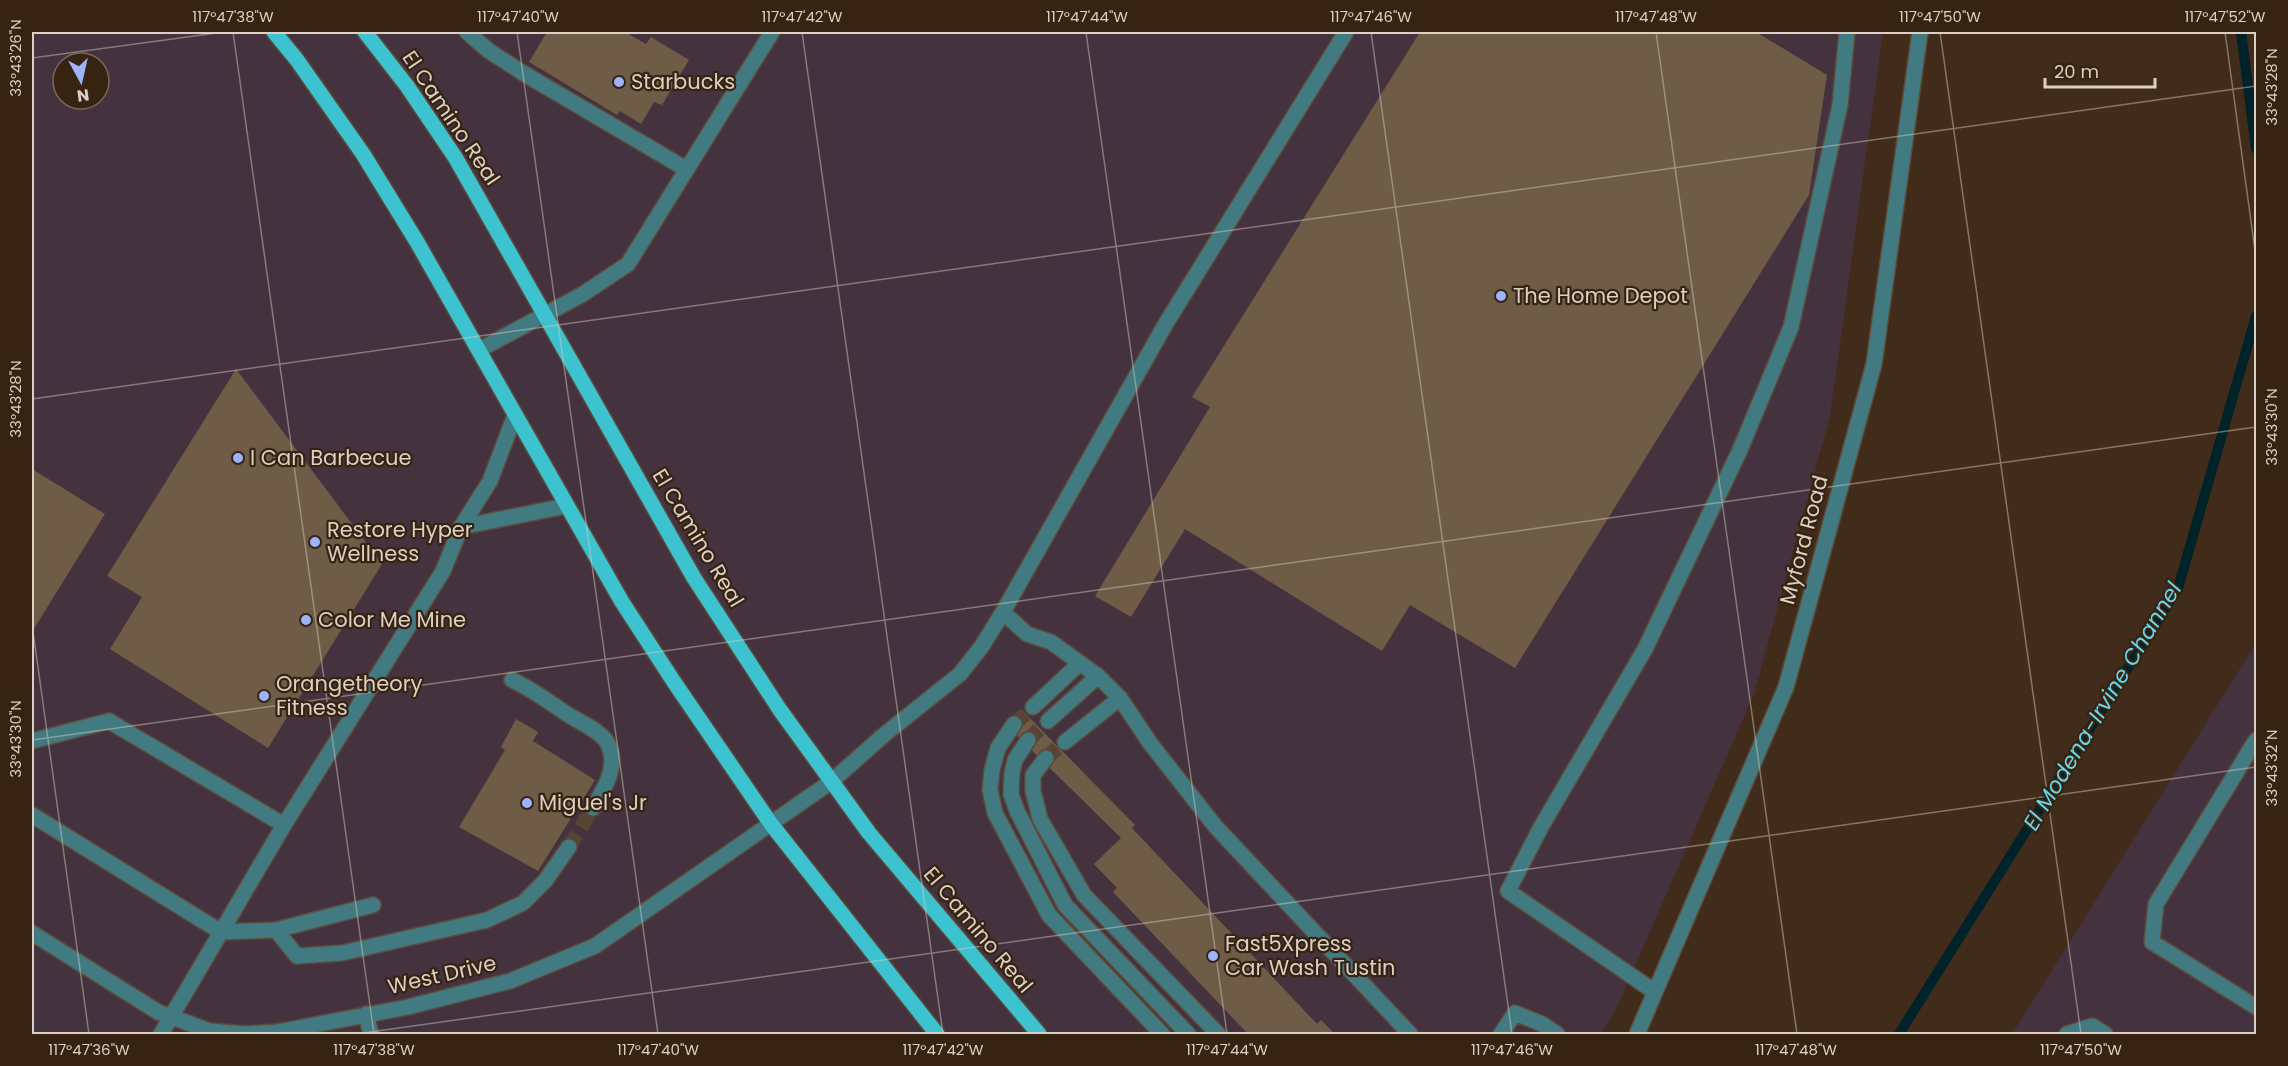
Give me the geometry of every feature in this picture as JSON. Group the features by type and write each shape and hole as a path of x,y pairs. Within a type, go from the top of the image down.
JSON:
{"main road":[{"path":"274,32 297,60 363,154 417,242 622,602 674,682 771,824 937,1035"},
{"name":"El Camino Real","path":"365,32 407,86 455,157 694,578 780,710 869,833 1039,1035"}],"street":[{"path":"467,32 489,51 523,73 686,170"},
{"path":"479,350 583,294 628,264 772,32"},
{"name":"West Drive","path":"32,933 158,1012 210,1031 245,1034 277,1032 408,1007 510,981 596,946 832,781 885,734 960,674 982,646 1003,612 1165,325 1346,32"},
{"path":"1656,992 1508,891 1541,826 1645,649 1740,450 1791,327 1840,105 1847,32"},
{"name":"Myford Road","path":"1637,1035 1786,687 1874,364 1920,32"},
{"path":"161,1035 284,825 443,571 461,527 490,482 515,415"},
{"path":"461,527 566,506"},
{"path":"1003,612 1027,634 1051,642 1098,676 1120,698 1150,743 1215,826 1410,1035"},
{"path":"1033,707 1080,663"},
{"path":"1048,721 1098,676"},
{"path":"512,680 526,686 597,732 608,743 612,762 608,782 594,808"},
{"path":"1065,741 1120,698"},
{"path":"32,741 110,721 284,825"},
{"path":"1014,723 998,748 992,770 990,790 995,813 1049,915 1162,1035"},
{"path":"1028,740 1015,760 1011,794 1017,811 1065,905 1188,1035"},
{"path":"2256,740 2156,904 2152,942 2256,1007"},
{"path":"1046,758 1034,775 1033,791 1040,819 1083,895 1218,1035"},
{"path":"32,815 221,932 276,930 374,905"},
{"path":"276,930 297,956 342,953 487,920 523,903 545,881 569,847"},
{"path":"1501,1035 1515,1013 1542,1024 1557,1035"},
{"path":"366,1014 371,1035"},
{"path":"2067,1035 2092,1026 2105,1035"}],"shaded area":[{"path":"32,32 1883,32 1830,416 1754,694 1616,1009 1601,1034 32,1034"},
{"path":"2256,643 2256,1034 2012,1034 2066,948"}],"building":[{"name":"Starbucks","path":"547,32 625,32 646,44 651,37 689,60 662,105 654,102 641,124 620,111 617,115 529,62"},
{"name":"The Home Depot","path":"1420,32 1756,32 1827,75 1809,195 1515,668 1410,605 1382,651 1185,529 1131,617 1095,596 1210,407 1192,397"},
{"path":"236,369 382,564 268,748 110,649 142,597 107,576"},
{"path":"32,469 105,514 32,632"},
{"name":"Fast5Xpress Car Wash Tustin","path":"1022,710 1135,825 1132,828 1317,1024 1321,1020 1335,1034 1248,1034 1113,892 1117,888 1094,864 1121,838 1006,725"},
{"name":"Miguel's Jr","path":"516,719 538,732 533,741 595,780 538,871 459,827 505,750 501,747"}],"waterway":[{"name":"El Modena-Irvine Channel","path":"2241,32 2256,149"},
{"name":"El Modena-Irvine Channel","path":"1899,1034 2178,588 2256,316"}],"tunnel":[{"path":"1014,724 1033,707"},
{"path":"1028,740 1048,721"},
{"path":"1046,758 1065,742"},
{"path":"569,847 593,808"}],"place":[{"name":"Starbucks","path":"619,82"},
{"name":"The Home Depot","path":"1501,296"},
{"name":"I Can Barbecue","path":"238,458"},
{"name":"Restore Hyper Wellness","path":"315,542"},
{"name":"Color Me Mine","path":"306,620"},
{"name":"Orangetheory Fitness","path":"264,696"},
{"name":"Miguel's Jr","path":"527,803"},
{"name":"Fast5Xpress Car Wash Tustin","path":"1213,956"}]}
